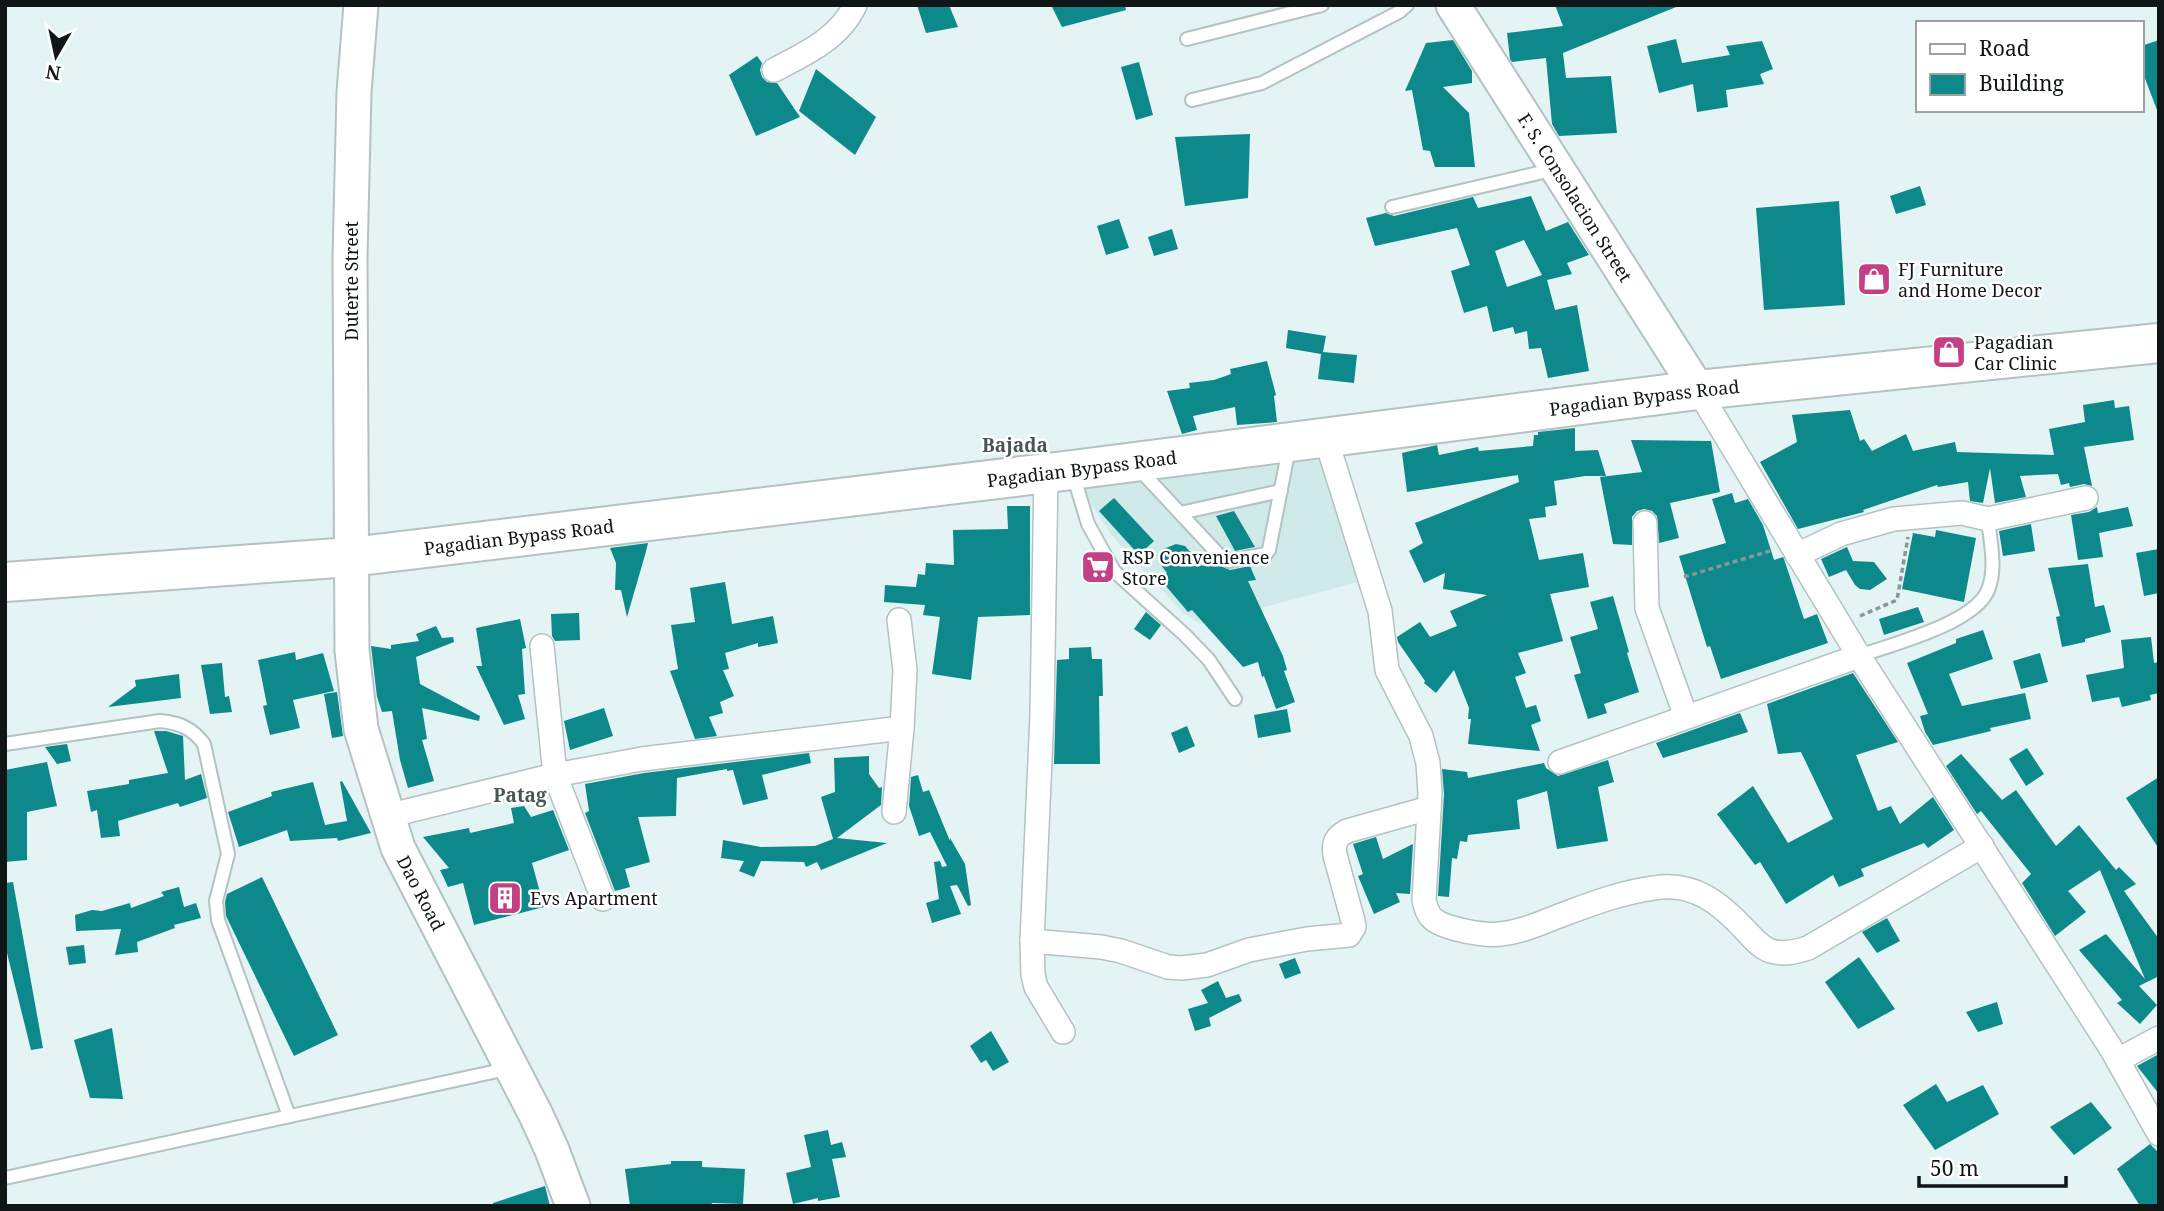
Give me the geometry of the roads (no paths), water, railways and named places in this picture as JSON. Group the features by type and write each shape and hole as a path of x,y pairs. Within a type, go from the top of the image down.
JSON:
{"highway":[{"name":"Pagadian Bypass Road","path":"5,582 351,557 1698,390 2159,343"}],"street":[{"name":"Duterte Street","path":"351,557 350,258 354,92 361,5"},
{"path":"774,70 810,51 833,34 845,23 855,5"},
{"name":"F. S. Consolacion Street","path":"1453,5 1698,390"},
{"path":"1698,390 1859,656 2118,1060 2159,1133"},
{"path":"1308,438 1380,611 1387,670 1421,736 1427,763 1429,808 1424,900 1426,911 1433,919 1443,925 1482,934 1501,934 1528,928 1622,894 1673,886 1703,894 1718,903 1759,945 1772,951 1796,953 1982,846"},
{"path":"1059,471 1042,714 1032,941 1036,987 1063,1032"},
{"path":"1794,550 1894,519 1962,513 1988,519 2087,498"},
{"path":"1645,523 1647,608 1686,717"},
{"name":"Dao Road","path":"351,557 352,651 361,729 387,816 398,848 429,912 512,1068 552,1150 573,1206"},
{"path":"894,812 905,670 899,620"},
{"path":"542,646 555,775 603,899"},
{"path":"1560,762 1859,656"},
{"path":"387,816 555,775 642,759 902,728"},
{"path":"1032,941 1101,947 1168,967 1182,968 1207,964 1249,950 1349,934 1354,927 1335,855 1337,837 1347,831 1429,808"},
{"path":"2118,1060 2159,1038"}],"lane":[{"path":"1186,39 1322,5"},
{"path":"1192,100 1262,83 1399,12 1407,5"},
{"path":"1392,206 1557,169"},
{"path":"1133,462 1224,560 1229,561 1266,554 1281,491 1308,438"},
{"path":"1059,471 1114,571 1209,660 1235,699"},
{"path":"1180,513 1281,491"},
{"path":"1859,656 1958,620 1982,601 1988,590 1992,563 1988,519"},
{"path":"5,744 160,721 178,723 195,732 200,738 207,756 228,854 216,901 218,920 289,1116"},
{"path":"5,1178 512,1068"}],"place":[{"name":"FJ Furniture and Home Decor","path":"1874,279"},
{"name":"Pagadian Car Clinic","path":"1949,352"},
{"name":"RSP Convenience Store","path":"1098,567"},
{"name":"Evs Apartment","path":"505,898"}],"district":[{"name":"Bajada","path":"1015,445"},
{"name":"Patag","path":"520,795"}]}
